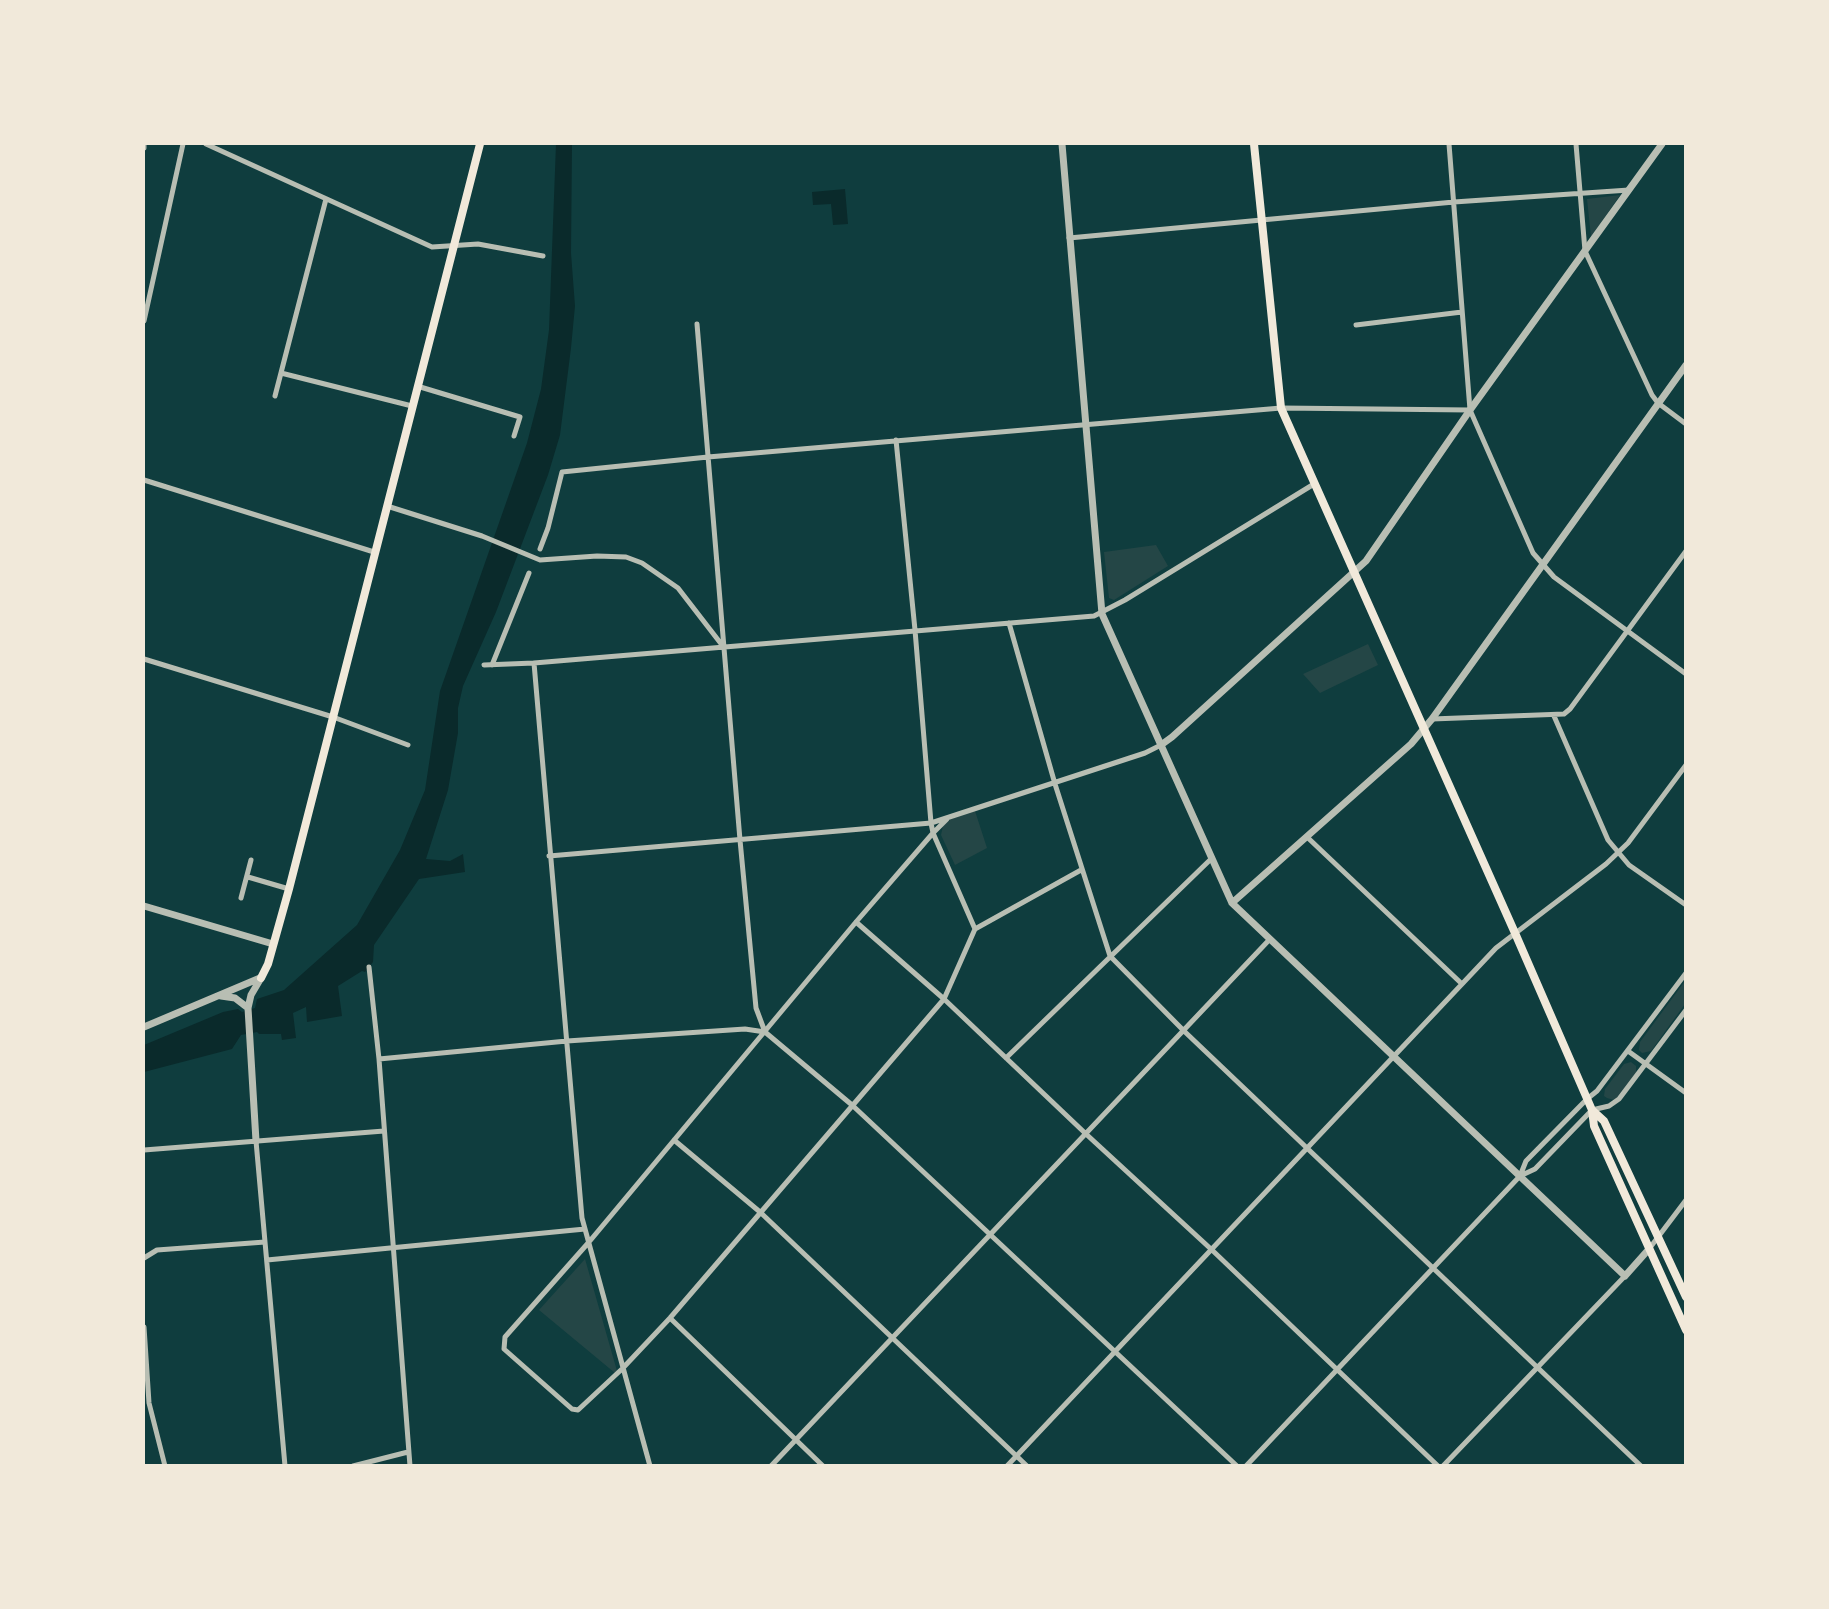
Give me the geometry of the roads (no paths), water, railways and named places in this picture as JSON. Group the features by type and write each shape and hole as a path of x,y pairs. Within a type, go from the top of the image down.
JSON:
{"main road":[{"path":"261,978 268,964 289,889 480,144"},
{"path":"1254,144 1282,408 1515,933 1587,1098 1594,1126 1685,1330"},
{"path":"1592,1111 1604,1122 1685,1297"}],"street":[{"path":"144,321 183,144"},
{"path":"206,144 432,247 478,244 543,256"},
{"path":"1062,144 1101,614 1232,903 1625,1276"},
{"path":"1449,144 1470,410 1533,553 1554,577 1685,674"},
{"path":"1576,144 1585,251 1652,395 1685,424"},
{"path":"549,856 931,822 1055,784 1161,745 1366,561 1470,410 1662,144"},
{"path":"1069,237 1454,202 1629,190"},
{"path":"275,396 326,199"},
{"path":"1356,325 1462,312"},
{"path":"697,324 756,1008 765,1032 852,1105 1237,1465"},
{"path":"1232,903 1411,744 1432,719 1685,365"},
{"path":"281,373 412,405"},
{"path":"416,386 520,416 514,436"},
{"path":"540,549 562,472 896,440 1282,408 1470,410"},
{"path":"896,440 931,822 933,833 975,929"},
{"path":"144,480 374,552"},
{"path":"484,665 534,663 1101,614 1314,484"},
{"path":"387,506 482,536 540,560 597,556 626,557 642,563 678,588 724,647"},
{"path":"1432,719 1564,714 1685,551"},
{"path":"492,665 529,573"},
{"path":"1009,623 1055,784 1110,956 1184,1031 1641,1465"},
{"path":"144,659 333,717 408,745"},
{"path":"534,663 582,1218 650,1465"},
{"path":"1553,716 1608,840 1629,865 1685,905"},
{"path":"1007,1465 1496,948 1606,864 1628,843 1685,765"},
{"path":"947,819 856,922 589,1242 505,1337 504,1349 572,1409 578,1410 622,1369 670,1318 944,999 975,929 1082,870"},
{"path":"1307,837 1462,984"},
{"path":"1006,1058 1212,858"},
{"path":"241,898 251,860"},
{"path":"248,877 289,889"},
{"path":"144,906 273,944"},
{"path":"856,922 944,999 1438,1465"},
{"path":"771,1465 1270,939"},
{"path":"369,967 379,1059 410,1465"},
{"path":"1520,1176 1526,1161 1597,1091 1685,973"},
{"path":"144,1027 261,978"},
{"path":"261,978 251,995 248,1008 248,1041 285,1465"},
{"path":"219,995 236,998 248,1008"},
{"path":"1246,1465 1520,1176 1535,1169 1592,1111 1609,1106 1619,1099 1685,1010"},
{"path":"379,1059 567,1041 745,1029 765,1032"},
{"path":"1628,1051 1685,1093"},
{"path":"144,1150 384,1131"},
{"path":"674,1140 760,1212 1027,1465"},
{"path":"1443,1465 1649,1250 1685,1200"},
{"path":"267,1260 586,1229"},
{"path":"144,1258 158,1250 265,1242"},
{"path":"670,1318 823,1465"},
{"path":"144,1327 149,1403 165,1465"},
{"path":"353,1465 408,1452"}]}
